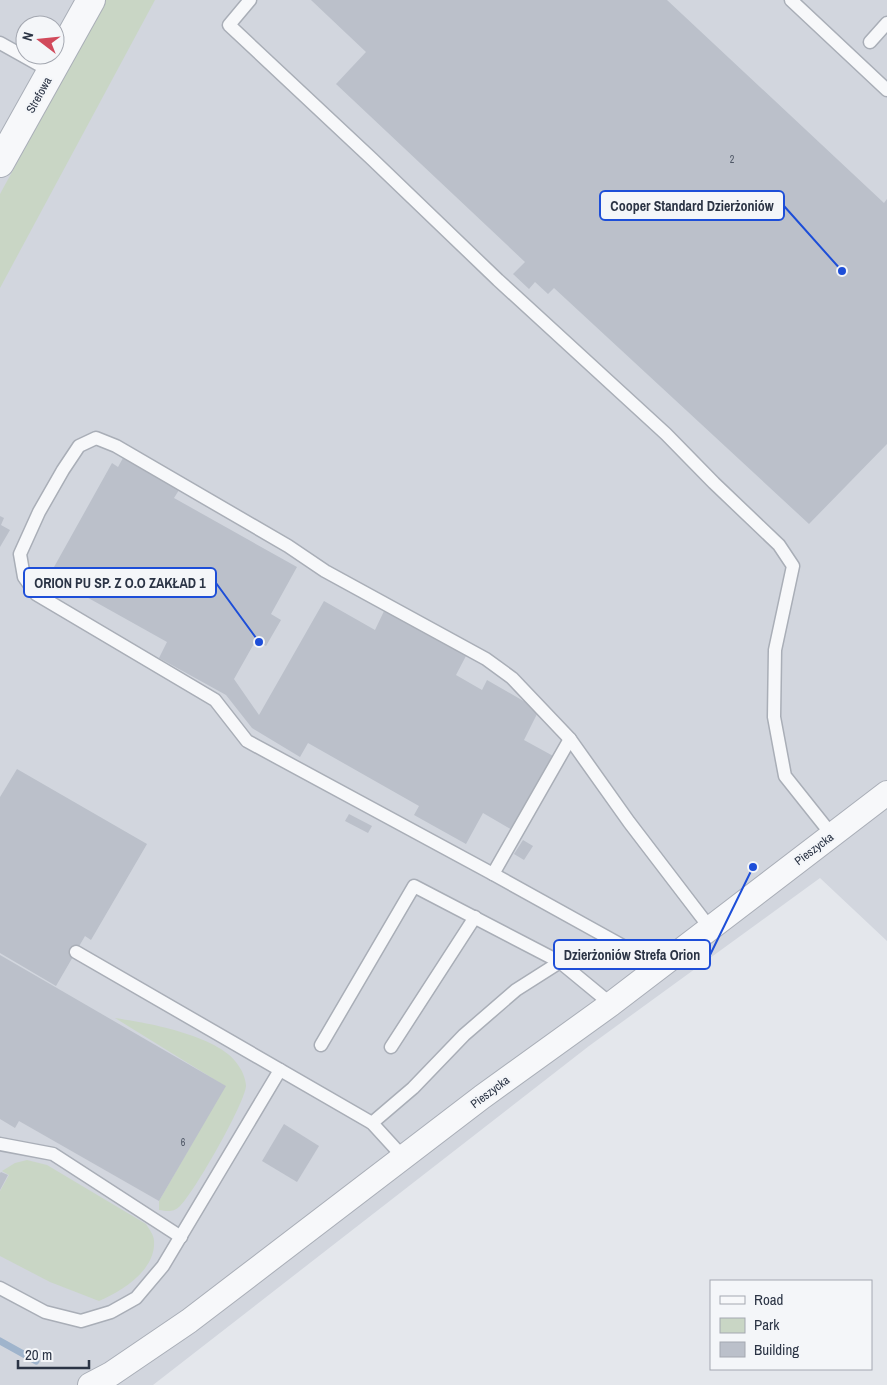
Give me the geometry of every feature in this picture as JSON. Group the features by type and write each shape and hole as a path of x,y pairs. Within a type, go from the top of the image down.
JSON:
{"street":[{"name":"Strefowa","path":"0,164 91,0"},
{"name":"Pieszycka","path":"90,1385 111,1374 189,1321 482,1097 611,1004 887,793"}],"lane":[{"path":"250,0 229,25 372,158 498,280 666,434 779,545 793,566 775,650 774,717 785,776 832,835"},
{"path":"791,0 887,90"},
{"path":"870,42 887,23"},
{"path":"0,43 52,72"},
{"path":"659,966 247,741 215,700 36,594 24,577 20,554 39,512 79,446 96,438 116,446 280,540 325,571 486,659 512,678 570,739 629,822 710,928"},
{"path":"493,874 570,739"},
{"path":"321,1045 414,886 560,962 611,1004"},
{"path":"391,1047 475,917"},
{"path":"76,952 372,1123 404,1158"},
{"path":"372,1123 413,1088 464,1035 516,990 560,962"},
{"path":"0,1288 45,1312 81,1321 111,1312 136,1298 163,1266 280,1070"},
{"path":"0,1144 52,1154 181,1237"}],"shaded area":[{"path":"0,0 887,0 887,941 820,878 589,1046 153,1385 0,1385"}],"green space":[{"path":"106,0 155,0 0,288 0,194"},
{"path":"115,1018 146,1023 202,1039 218,1047 231,1057 245,1079 246,1086 243,1096 218,1148 187,1198 172,1211 159,1210 159,1201 225,1086"},
{"path":"27,1160 47,1165 146,1224 154,1239 153,1251 144,1270 136,1278 118,1291 99,1301 50,1282 0,1256 0,1191 9,1175 2,1171 15,1163"}],"building":[{"path":"311,0 667,0 884,203 887,199 887,444 809,524 554,288 548,294 535,282 529,289 513,274 525,262 336,84 366,52"},
{"path":"123,458 179,490 174,498 297,567 271,614 281,620 266,646 256,640 234,679 259,715 324,601 375,630 385,609 467,654 456,675 482,690 487,680 539,710 524,740 555,757 514,831 483,813 466,844 414,815 419,806 308,743 300,757 252,728 226,695 159,658 167,642 49,576 112,463 118,467"},
{"path":"0,516 4,518 1,525 10,530 0,547"},
{"path":"17,769 147,844 91,940 85,936 56,986 0,953 0,797"},
{"path":"349,814 372,826 368,833 345,821"},
{"path":"523,840 533,846 524,860 514,854"},
{"path":"0,955 226,1086 159,1201 19,1121 15,1128 0,1119"},
{"path":"284,1124 319,1146 297,1182 262,1161"},
{"path":"0,1173 8,1175 0,1190"}],"waterway":[{"path":"0,1341 36,1361"}],"place":[{"name":"Cooper Standard Dzierżoniów","path":"842,271"},
{"name":"ORION PU SP. Z O.O ZAKŁAD 1","path":"259,642"},
{"name":"Dzierżoniów Strefa Orion","path":"753,867"}]}
